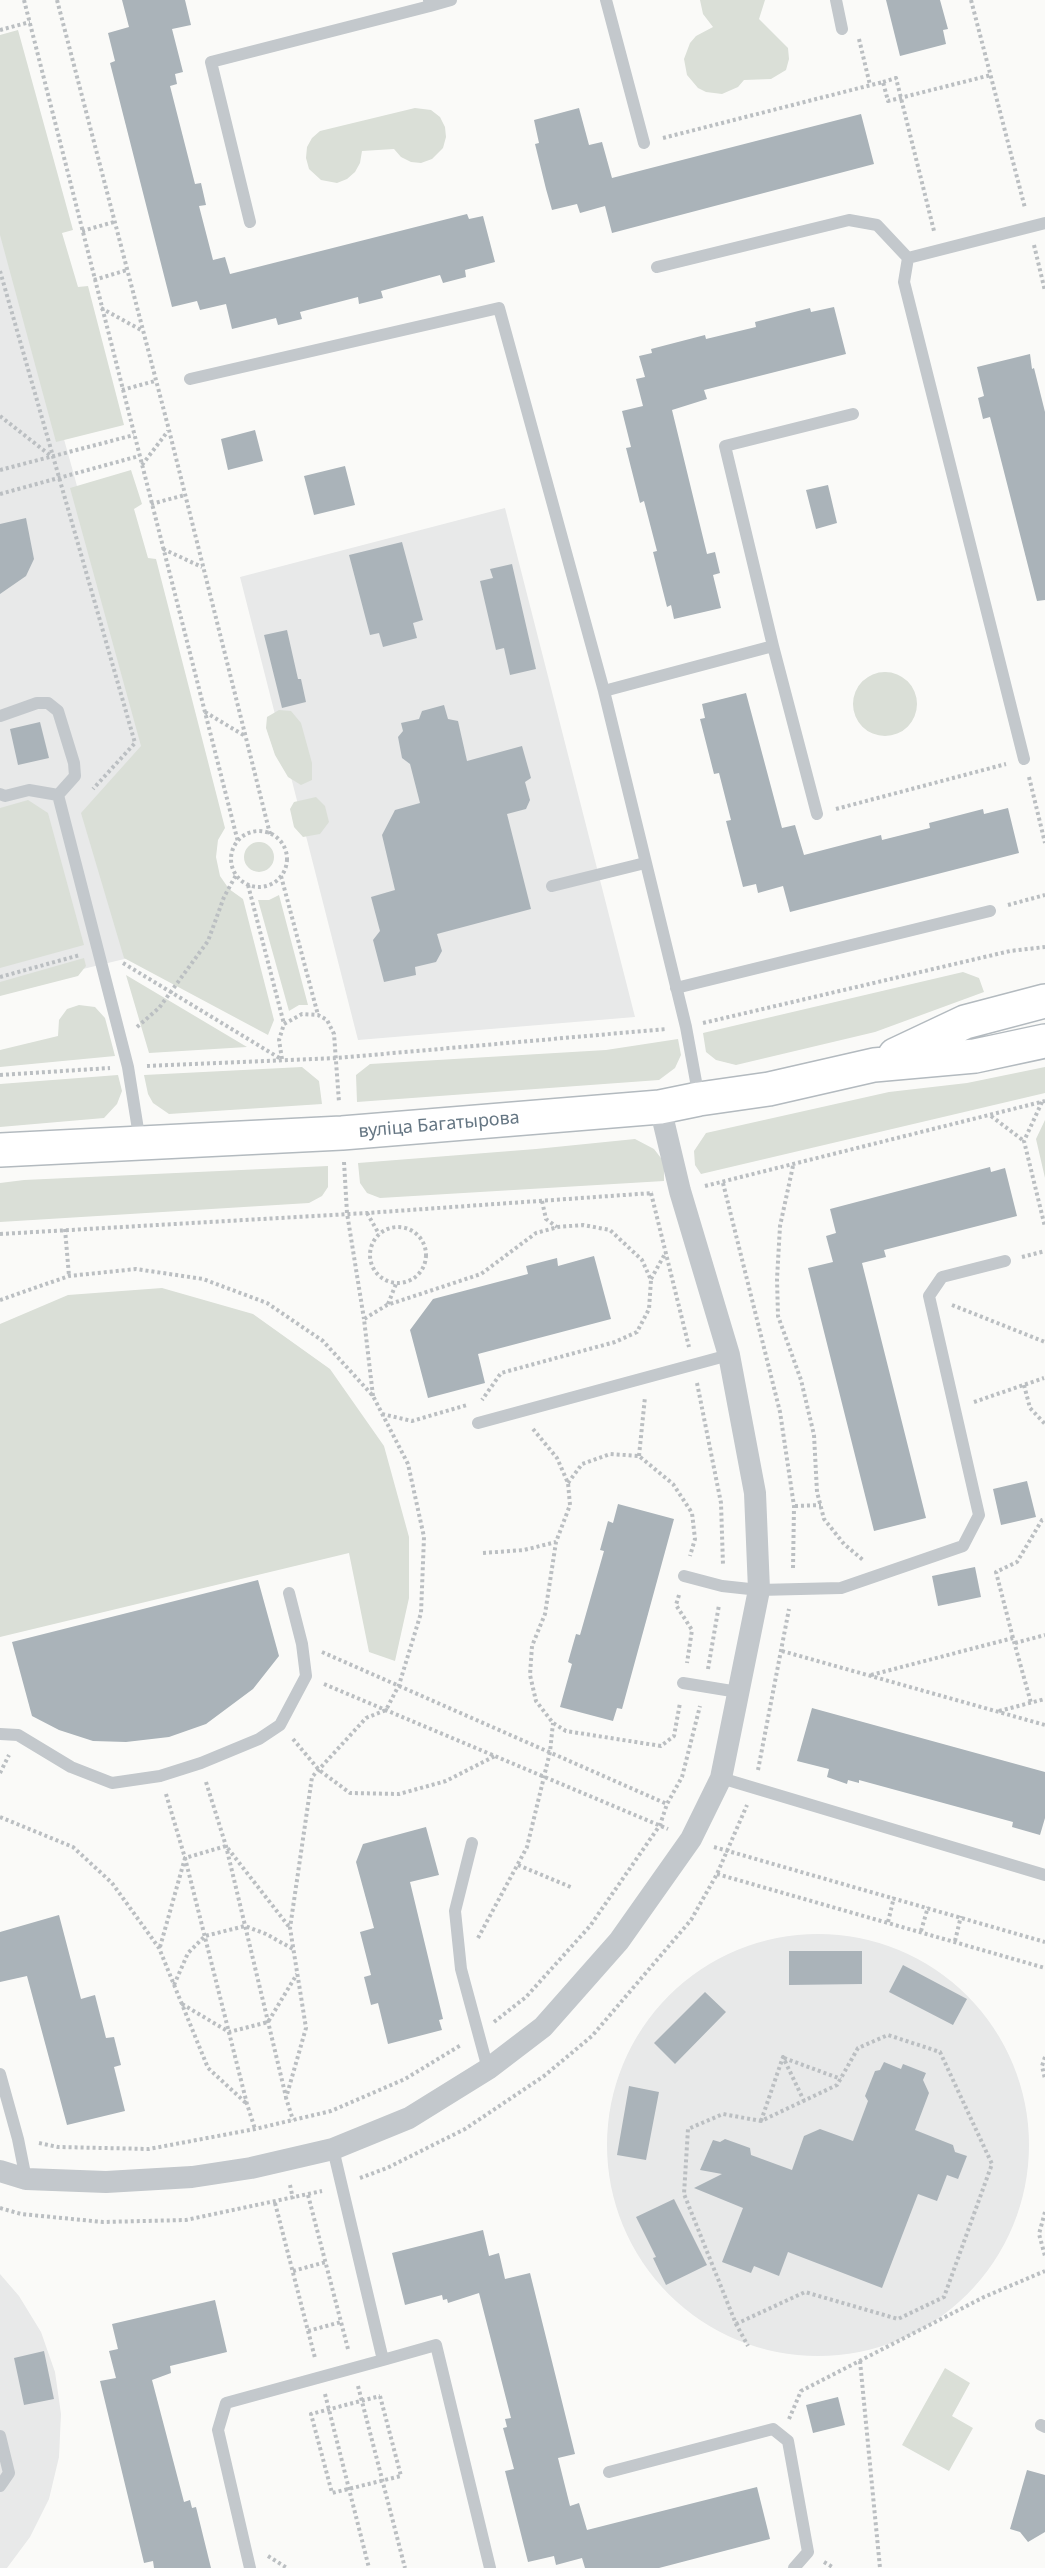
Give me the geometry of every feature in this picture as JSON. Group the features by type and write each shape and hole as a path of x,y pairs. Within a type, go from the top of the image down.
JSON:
{"street":[{"name":"вуліца Багатырова","path":"874,1065 965,1022 1045,1001"},
{"name":"вуліца Багатырова","path":"0,1150 342,1133 660,1107 769,1089 874,1065 975,1056 1045,1041"},
{"path":"0,2171 26,2178 106,2182 192,2177 251,2168 333,2148 409,2118 488,2069 543,2027 619,1941 692,1839 720,1778 759,1590 755,1493 729,1355 680,1191 660,1107"}],"lane":[{"path":"250,222 211,62 430,3 451,0"},
{"path":"606,0 644,143"},
{"path":"836,0 842,29"},
{"path":"657,267 849,220 877,225 908,258"},
{"path":"908,258 1045,223"},
{"path":"908,258 904,282 1024,759"},
{"path":"190,379 499,308 603,691 686,1027 699,1099"},
{"path":"817,814 773,646 725,446 853,414"},
{"path":"603,691 773,646"},
{"path":"0,717 37,703 48,704 58,711 74,763 75,776 58,795"},
{"path":"0,794 5,796 29,790 58,795"},
{"path":"58,795 128,1067 140,1143"},
{"path":"552,886 645,862"},
{"path":"676,988 990,910"},
{"path":"684,1576 722,1586 759,1590 792,1591 841,1588 963,1546 980,1515 928,1296 942,1277 1005,1261"},
{"path":"478,1423 729,1355"},
{"path":"0,1734 18,1735 71,1767 112,1783 160,1776 201,1763 260,1739 280,1725 306,1676 302,1644 289,1593"},
{"path":"683,1683 738,1692"},
{"path":"720,1778 1045,1875"},
{"path":"472,1844 455,1911 461,1969 488,2069"},
{"path":"0,2074 26,2178"},
{"path":"333,2148 383,2360"},
{"path":"250,2568 218,2430 226,2403 436,2346 490,2568"},
{"path":"609,2472 773,2429 788,2441 808,2552 794,2568"},
{"path":"0,2436 9,2473 0,2486"}],"path":[{"path":"24,0 238,842"},
{"path":"57,0 169,430 270,834"},
{"path":"971,0 1029,227 1043,270 1045,291"},
{"path":"0,30 30,22"},
{"path":"883,82 888,101 990,75"},
{"path":"644,143 896,78 939,249"},
{"path":"82,231 114,222"},
{"path":"94,280 127,270"},
{"path":"0,271 1,282 135,743 90,792"},
{"path":"101,308 142,330"},
{"path":"122,390 155,381"},
{"path":"0,416 51,456"},
{"path":"142,466 169,430"},
{"path":"0,470 134,435"},
{"path":"0,494 139,456"},
{"path":"152,504 185,495"},
{"path":"163,549 203,567"},
{"path":"205,712 245,736"},
{"path":"817,814 1024,759 1045,843"},
{"path":"252,832 270,834 281,842 286,852 286,863 275,881 265,886 248,884 236,875 231,854 238,842 252,832"},
{"path":"137,1027 159,1008 208,941 224,897 236,875"},
{"path":"280,875 318,1015"},
{"path":"248,884 284,1024 279,1040 282,1059"},
{"path":"990,910 1045,895"},
{"path":"0,977 114,945 118,960 282,1059"},
{"path":"0,1075 337,1058 686,1027 1010,951 1045,947"},
{"path":"284,1024 302,1014 318,1015 327,1020 334,1034 339,1102"},
{"path":"0,1234 367,1213 680,1191 793,1166 1043,1102"},
{"path":"1024,1141 1043,1102"},
{"path":"991,1116 1024,1141 1045,1227"},
{"path":"344,1162 347,1214 364,1319 373,1396"},
{"path":"793,1166 780,1226 777,1279 778,1316 801,1380 814,1435 818,1492 825,1519 844,1544 880,1575"},
{"path":"0,2208 21,2214 103,2222 186,2220 308,2195 387,2168 465,2128 544,2076 592,2036 691,1920 717,1874 754,1788 792,1591 794,1506 780,1412 723,1183"},
{"path":"18,2139 58,2147 149,2149 255,2129 331,2111 405,2079 479,2034 526,1997 590,1926 660,1825 682,1777 705,1688 724,1576 721,1503 694,1365 651,1193"},
{"path":"542,1201 546,1220 558,1227"},
{"path":"367,1213 379,1234"},
{"path":"364,1319 387,1305 481,1274 536,1233 558,1227 583,1225 610,1230 642,1260 651,1280"},
{"path":"392,1227 407,1228 419,1236 426,1249 422,1271 411,1280 396,1284 376,1274 370,1261 370,1246 379,1234 392,1227"},
{"path":"64,1229 69,1276"},
{"path":"382,1414 412,1420 482,1400 501,1373 615,1342 637,1332 649,1309 651,1280 666,1252"},
{"path":"387,1305 396,1284"},
{"path":"928,1296 1045,1342"},
{"path":"955,1408 1045,1378 1045,1371"},
{"path":"639,1456 647,1377"},
{"path":"1024,1384 1030,1408 1045,1424"},
{"path":"514,1414 532,1428 557,1458 568,1483 570,1505 556,1542 544,1614 532,1646 530,1675 536,1701 553,1723 566,1731 661,1746 674,1736 692,1630 676,1605 694,1539 692,1513 673,1484 639,1456 610,1454 582,1464 568,1483"},
{"path":"794,1506 821,1505"},
{"path":"1031,1703 996,1572 1017,1562 1045,1518"},
{"path":"483,1553 525,1550 556,1542"},
{"path":"1015,1643 1045,1635"},
{"path":"870,1676 1014,1638"},
{"path":"302,1644 668,1804"},
{"path":"782,1651 1045,1725"},
{"path":"306,1676 726,1852 894,1897 1045,1942"},
{"path":"997,1711 1045,1699"},
{"path":"461,1969 527,1847 545,1777 553,1723"},
{"path":"280,1725 319,1770 350,1793 399,1794 408,1792 446,1782 495,1756"},
{"path":"201,1763 226,1846 286,2098"},
{"path":"160,1776 185,1858 255,2129"},
{"path":"0,1818 73,1847 112,1883 159,1948 208,2068 247,2104"},
{"path":"185,1858 226,1846"},
{"path":"226,1846 290,1928"},
{"path":"159,1948 185,1858"},
{"path":"518,1864 573,1888"},
{"path":"717,1874 1045,1968"},
{"path":"888,1922 894,1897"},
{"path":"921,1931 928,1907"},
{"path":"955,1941 961,1916"},
{"path":"174,1985 188,1953 205,1936 245,1926 266,1934 294,1950"},
{"path":"182,2003 229,2032 268,2022 297,1973"},
{"path":"736,2324 805,2292 897,2319 944,2297 992,2164 940,2052 888,2035 858,2048 837,2085 804,2101 761,2121 723,2114 688,2129 684,2194 736,2324 748,2346"},
{"path":"783,2057 841,2079"},
{"path":"783,2057 804,2101"},
{"path":"761,2121 783,2057"},
{"path":"1045,2057 1042,2066 1045,2079"},
{"path":"1045,2212 1039,2234 1045,2256"},
{"path":"293,2271 326,2262"},
{"path":"781,2435 801,2391 984,2297 1045,2271"},
{"path":"308,2331 341,2322"},
{"path":"860,2361 880,2568"},
{"path":"380,2396 401,2476 332,2493 311,2414 380,2396"}],"shaded area":[{"path":"700,0 765,0 759,19 788,48 789,59 786,70 771,79 744,80 738,87 722,94 706,92 698,88 687,75 684,59 690,43 696,36 713,27 703,14"},
{"path":"18,30 73,230 62,233 78,287 88,286 124,425 56,442 0,235 0,35"},
{"path":"415,108 431,110 440,117 445,127 446,137 443,148 432,159 421,163 411,162 401,157 394,149 362,151 360,163 355,172 347,179 337,183 321,180 309,169 306,158 307,147 320,131"},
{"path":"0,211 74,475 199,941 0,989"},
{"path":"131,470 142,504 134,509 148,558 156,559 225,828 218,840 216,857 220,876 229,889 243,899 274,1020 268,1035 124,958 81,813 141,746 70,488"},
{"path":"505,508 635,1017 358,1040 240,577"},
{"path":"885,672 903,678 911,686 917,704 911,722 903,730 885,736 867,730 859,722 853,704 859,686 867,678"},
{"path":"279,710 291,711 301,723 312,763 312,780 301,785 288,777 275,755 266,728 267,717"},
{"path":"316,797 325,806 329,822 320,834 303,837 294,827 290,809 294,802"},
{"path":"28,800 48,813 84,945 0,968 0,808"},
{"path":"259,842 270,846 274,857 270,868 259,872 248,868 244,857 248,846"},
{"path":"279,895 308,1005 299,1005 289,1011 258,900 269,900"},
{"path":"84,958 86,966 78,976 0,996 0,982"},
{"path":"963,972 979,978 984,992 875,1032 736,1065 716,1060 706,1052 703,1033"},
{"path":"126,975 247,1047 149,1053"},
{"path":"79,1005 95,1007 105,1018 115,1056 0,1067 0,1050 58,1036 59,1020 67,1009"},
{"path":"678,1039 681,1055 675,1068 659,1080 357,1102 356,1075 370,1064 606,1050"},
{"path":"302,1067 319,1081 322,1104 169,1114 153,1103 148,1094 144,1075"},
{"path":"1045,1067 1045,1093 701,1174 695,1165 694,1151 706,1133 889,1092 967,1083"},
{"path":"118,1075 122,1091 117,1104 104,1118 0,1127 0,1084"},
{"path":"1045,1120 1045,1178 1036,1139"},
{"path":"635,1139 654,1149 664,1162 664,1181 380,1198 367,1193 360,1183 358,1163"},
{"path":"328,1166 328,1187 322,1196 309,1203 0,1222 0,1183"},
{"path":"162,1288 253,1314 330,1369 384,1446 409,1537 409,1598 395,1661 369,1652 349,1553 0,1637 0,1324 68,1295"},
{"path":"818,1934 859,1938 899,1950 935,1969 968,1995 994,2028 1013,2064 1025,2104 1029,2145 1025,2186 1013,2226 994,2262 968,2295 935,2321 899,2340 859,2352 818,2356 777,2352 737,2340 701,2321 668,2295 642,2262 623,2226 611,2186 607,2145 611,2104 623,2064 642,2028 668,1995 701,1969 737,1950 777,1938"},
{"path":"0,2274 19,2296 41,2332 55,2372 61,2414 59,2457 49,2499 30,2537 7,2568 0,2568"},
{"path":"945,2368 970,2383 952,2416 973,2428 949,2471 902,2445"}],"building":[{"path":"122,0 185,0 191,25 172,29 183,72 175,74 177,84 170,86 195,184 201,183 206,205 199,206 213,260 225,257 230,274 467,214 469,219 483,216 495,262 465,270 466,277 443,283 440,275 381,291 383,298 359,304 358,297 300,312 302,319 278,325 276,318 232,329 226,304 200,310 197,301 172,307 110,63 115,61 108,33 129,27"},
{"path":"886,0 940,0 948,29 943,30 946,44 900,56"},
{"path":"579,108 589,145 602,142 612,178 861,114 874,164 612,233 605,206 580,213 577,204 552,210 546,189 535,144 539,143 534,120"},
{"path":"834,307 846,354 704,390 707,399 672,410 707,554 715,552 720,573 713,575 721,608 674,619 671,605 667,607 653,552 657,551 644,501 640,503 626,448 631,447 622,411 643,406 636,379 645,377 639,356 652,353 651,349 705,335 706,339 756,327 755,322 810,308 811,312"},
{"path":"1030,354 1032,369 1034,368 1045,412 1045,600 1037,601 990,417 983,419 978,398 984,396 977,367"},
{"path":"255,430 263,461 228,470 221,439"},
{"path":"345,466 355,505 314,515 304,476"},
{"path":"828,485 837,523 816,529 806,490"},
{"path":"26,518 34,559 26,576 0,594 0,524"},
{"path":"402,542 423,620 413,623 417,638 383,647 379,633 370,635 349,555"},
{"path":"512,564 536,669 510,675 504,648 496,650 480,581 493,578 490,569"},
{"path":"287,630 298,679 301,679 306,702 282,708 264,635"},
{"path":"746,693 782,828 795,825 804,855 881,835 882,840 930,828 929,823 983,809 984,814 1008,808 1019,853 790,912 783,886 758,893 756,884 743,887 726,821 731,820 719,773 714,774 700,719 705,718 702,704"},
{"path":"444,705 448,719 458,721 467,761 522,746 531,778 525,782 530,800 526,809 507,814 531,909 437,934 442,951 436,962 415,967 416,975 384,982 373,940 380,931 371,897 395,890 382,835 395,810 420,803 410,764 402,758 398,737 403,731 401,723 419,719 422,711"},
{"path":"40,722 49,758 18,765 10,729"},
{"path":"990,1167 991,1172 1005,1168 1017,1216 884,1250 886,1257 862,1263 926,1518 874,1531 808,1268 833,1262 826,1236 836,1233 830,1209"},
{"path":"594,1256 611,1319 478,1354 485,1383 428,1398 410,1330 433,1299 528,1274 526,1266 557,1258 558,1266"},
{"path":"1027,1481 1036,1517 1001,1525 993,1489"},
{"path":"618,1504 674,1519 622,1709 617,1708 613,1721 560,1707 572,1664 568,1662 576,1634 580,1635 604,1551 600,1550 608,1521 613,1523"},
{"path":"975,1567 981,1597 938,1606 932,1576"},
{"path":"258,1580 279,1656 253,1689 206,1724 169,1737 126,1742 93,1741 59,1730 32,1716 12,1642"},
{"path":"812,1708 1045,1772 1045,1818 1040,1835 1012,1827 1013,1822 859,1780 859,1783 848,1780 847,1784 827,1777 829,1769 797,1761"},
{"path":"426,1827 439,1875 410,1882 443,2019 439,2020 442,2030 388,2044 378,2003 371,2005 364,1977 371,1975 360,1932 374,1928 356,1862 363,1844"},
{"path":"59,1915 81,1999 95,1995 106,2038 114,2037 121,2065 114,2067 125,2111 67,2125 27,1976 0,1982 0,1932"},
{"path":"789,1951 862,1951 862,1984 789,1985"},
{"path":"903,1965 967,1999 953,2025 889,1992"},
{"path":"705,1992 726,2012 675,2064 654,2043"},
{"path":"884,2062 901,2069 903,2064 926,2073 923,2080 929,2093 915,2130 953,2145 955,2152 967,2156 958,2179 947,2175 937,2201 918,2194 882,2288 788,2252 779,2276 754,2266 751,2273 722,2262 743,2208 694,2188 722,2174 700,2170 713,2140 720,2142 725,2139 750,2148 751,2155 792,2170 804,2136 820,2129 853,2141 868,2101 865,2096 875,2071 880,2070"},
{"path":"629,2086 659,2092 646,2160 617,2155"},
{"path":"674,2199 707,2265 666,2285 653,2258 656,2257 636,2217"},
{"path":"483,2230 489,2256 499,2253 505,2279 530,2273 575,2454 558,2458 570,2506 579,2503 587,2530 757,2487 770,2539 659,2568 585,2568 582,2558 556,2565 554,2556 528,2562 505,2471 514,2469 503,2428 507,2427 505,2419 511,2418 479,2293 448,2303 447,2299 443,2300 442,2295 405,2305 392,2253"},
{"path":"215,2300 227,2352 170,2366 171,2373 152,2380 184,2502 190,2500 192,2508 196,2507 211,2568 154,2568 153,2561 144,2563 100,2381 116,2378 109,2351 118,2349 112,2324"},
{"path":"44,2351 54,2399 24,2405 14,2358"},
{"path":"838,2397 845,2425 813,2433 806,2405"},
{"path":"1027,2470 1045,2475 1045,2532 1028,2542 1020,2532 1010,2529"}]}
